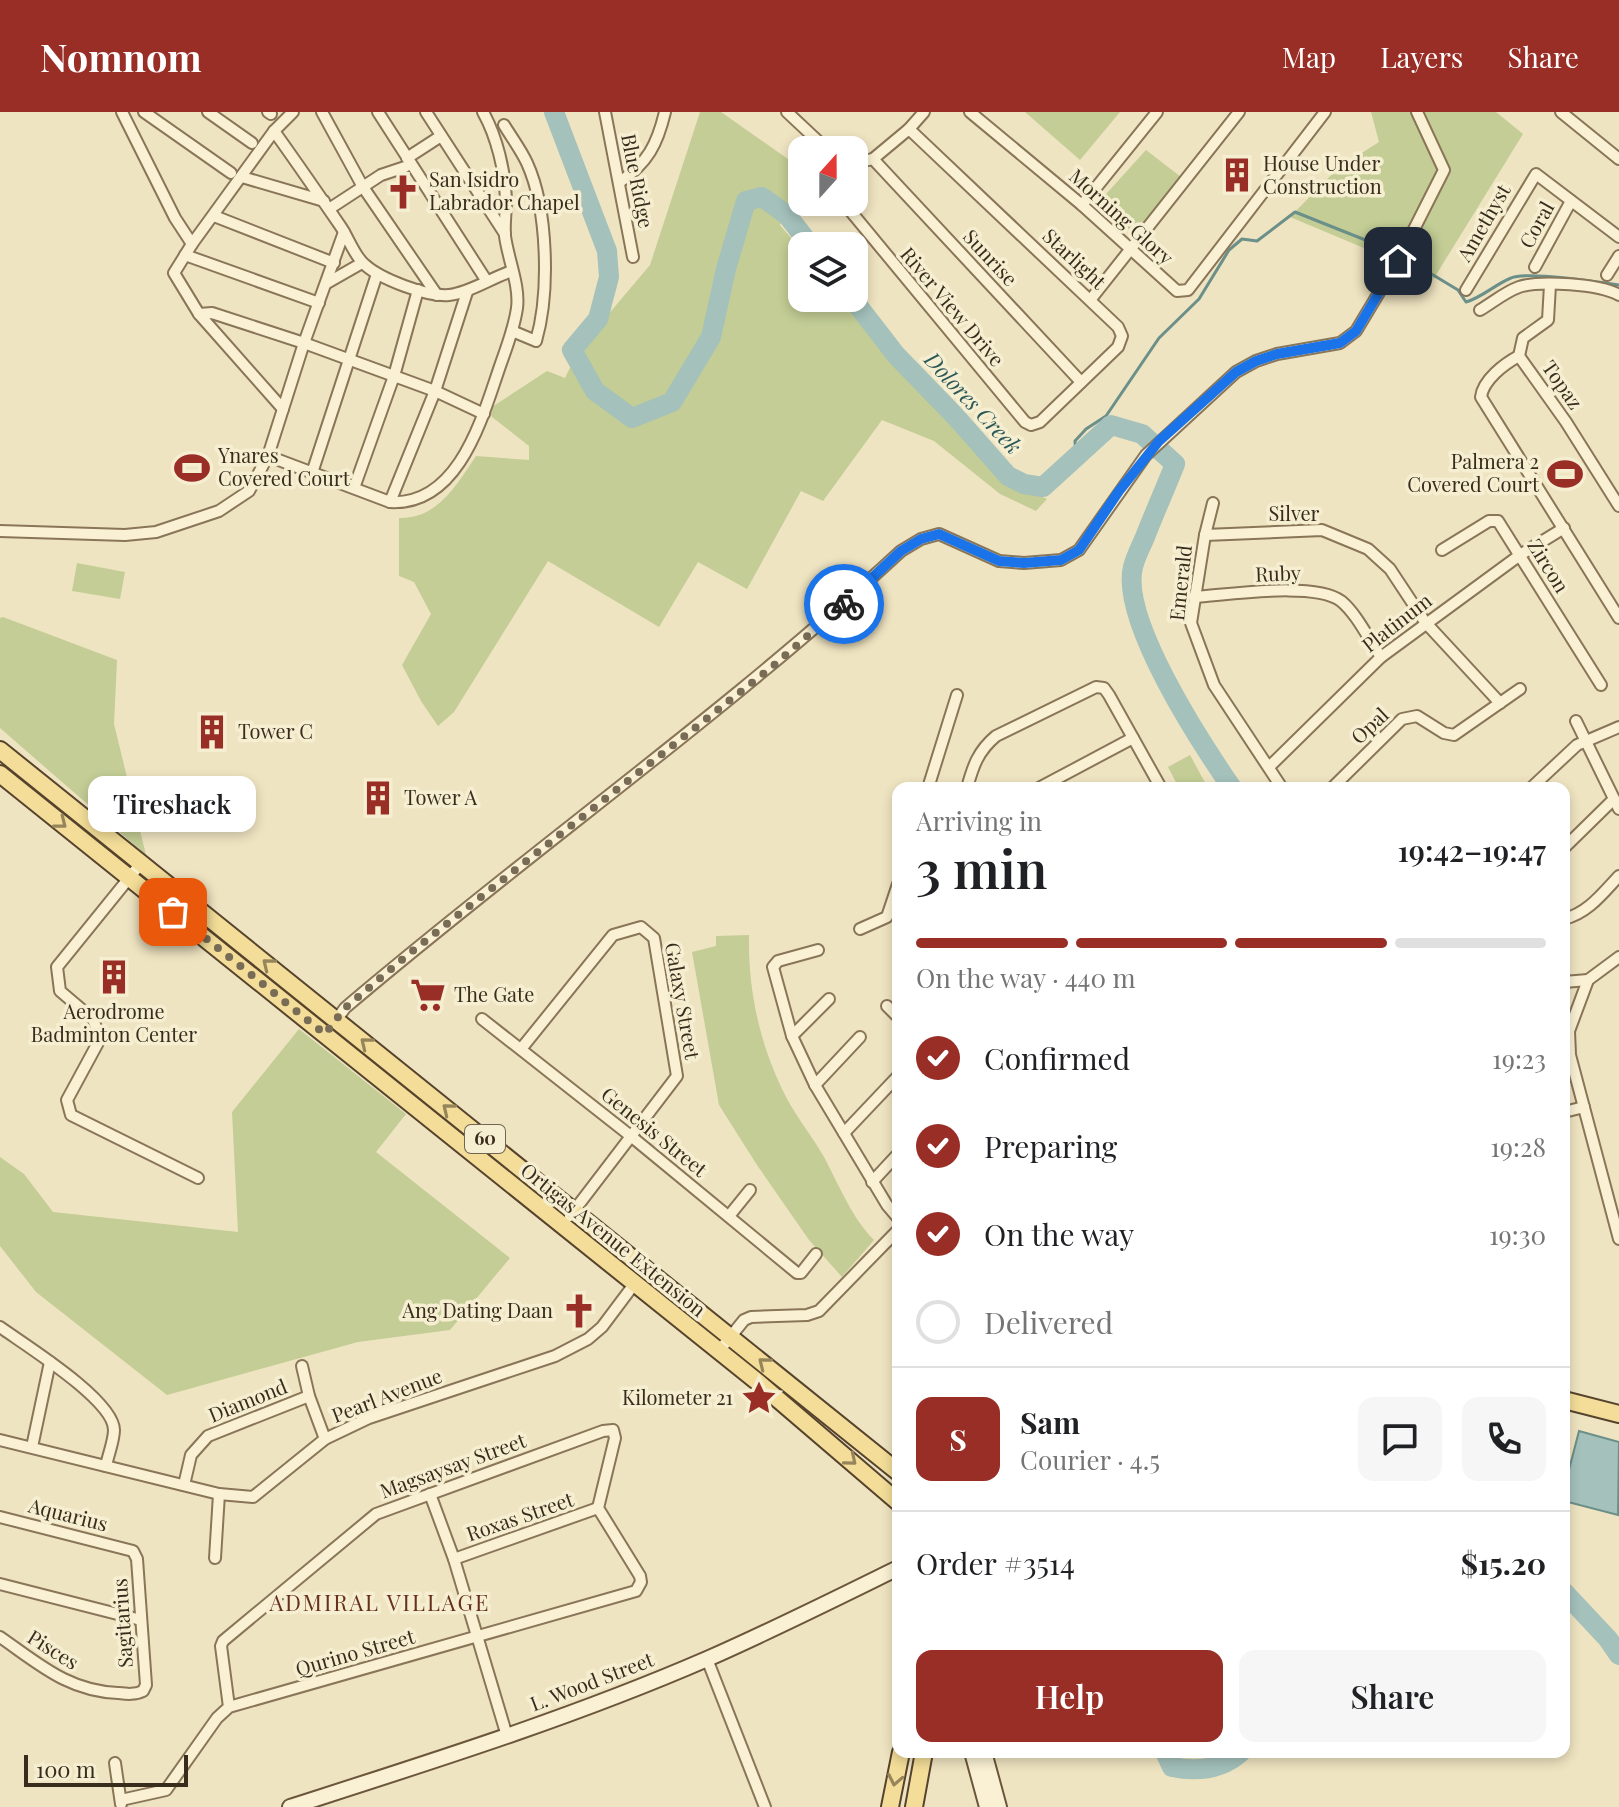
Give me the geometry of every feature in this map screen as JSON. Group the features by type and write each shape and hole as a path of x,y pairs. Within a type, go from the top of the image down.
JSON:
{"main road":[{"name":"Ortigas Avenue Extension","path":"0,750 892,1467"},
{"name":"Ortigas Avenue Extension","path":"0,774 719,1351 892,1497"},
{"path":"325,1034 337,1019"},
{"path":"1570,1401 1618,1411"},
{"name":"L. Wood Street","path":"290,1807 507,1736 707,1659 892,1571"},
{"path":"890,1807 900,1758"},
{"path":"914,1807 923,1758"},
{"path":"974,1758 987,1807"},
{"path":"986,1758 999,1807"}],"street":[{"path":"122,112 175,218 192,244"},
{"path":"144,112 237,175 326,205 406,162 441,136"},
{"path":"208,112 252,143"},
{"path":"283,409 199,314 174,273 214,216 237,175 293,112"},
{"path":"322,112 363,187 437,295"},
{"path":"378,112 406,162 486,280"},
{"path":"426,112 505,234"},
{"path":"268,456 390,502 401,503 425,496 466,455 484,414 518,305 505,234 506,197 498,152 483,112"},
{"name":"Blue Ridge","path":"605,112 633,257"},
{"path":"620,182 640,168 655,144 665,112"},
{"path":"787,112 813,136"},
{"path":"868,160 909,129 924,112"},
{"name":"Morning Glory","path":"970,112 1082,205 1177,291 1188,290 1325,112"},
{"path":"1082,205 1157,112"},
{"path":"1091,299 1239,112"},
{"path":"337,1019 345,1008 410,953 772,667 901,551 921,539 939,534 999,561 1024,563 1061,560 1079,550 1159,441 1236,372 1277,354 1340,343 1356,331 1398,261 1444,170 1417,112"},
{"path":"1561,112 1619,159"},
{"path":"504,125 527,164 541,220 546,280 543,315 536,341 512,331"},
{"name":"Starlight","path":"909,129 1118,327 1122,336 1118,347 1040,422"},
{"path":"274,131 362,263 377,274 437,295 467,292 486,280 512,271"},
{"name":"Sunrise","path":"873,159 1081,382"},
{"name":"Amethyst","path":"1466,290 1533,175 1539,174 1571,201"},
{"path":"1571,201 1619,237"},
{"name":"Coral","path":"1535,267 1571,201"},
{"path":"214,216 334,263"},
{"name":"River View Drive","path":"855,216 1025,422 1031,425 1040,422"},
{"path":"0,531 125,535 156,532 219,511 249,491 268,456 344,232"},
{"path":"185,255 319,303"},
{"path":"1607,275 1619,256"},
{"path":"327,283 362,263"},
{"path":"312,473 377,274"},
{"path":"1480,310 1515,288 1550,285 1608,290 1619,295"},
{"name":"Topaz","path":"1550,285 1548,320 1523,338 1519,356 1566,422 1619,506"},
{"path":"354,488 394,376 418,290"},
{"path":"390,502 435,391 467,292"},
{"path":"199,314 212,313 304,343 435,391 484,414"},
{"path":"1519,356 1509,361 1485,385 1481,397 1619,618"},
{"name":"Emerald","path":"1213,503 1191,623 1214,685 1278,782"},
{"name":"Zircon","path":"1442,550 1495,519 1601,685"},
{"name":"Platinum","path":"1269,767 1381,657 1520,555 1564,528"},
{"name":"Silver","path":"1205,535 1322,530 1368,549 1390,569 1425,622 1500,703"},
{"name":"Ruby","path":"1194,597 1305,590 1328,593 1343,603 1381,657"},
{"path":"969,782 975,760 984,746 996,736 1096,687 1104,688 1109,695 1158,782"},
{"name":"Opal","path":"1338,782 1402,719 1417,716 1451,735 1520,689"},
{"path":"930,782 957,695"},
{"path":"1570,843 1617,804 1576,721"},
{"path":"1537,782 1566,753 1585,740 1619,727"},
{"path":"1050,782 1133,738"},
{"path":"142,862 57,967 60,991 93,1019 100,1039 67,1100 67,1106 71,1115 198,1178"},
{"path":"1570,917 1588,908 1619,876"},
{"path":"860,929 887,917 892,902"},
{"name":"Galaxy Street","path":"521,1049 614,933 644,928 654,938 677,1076 563,1225"},
{"path":"818,950 778,961 773,967 792,1036 815,1085 892,1211"},
{"path":"1570,982 1588,980 1619,957"},
{"path":"1570,1028 1588,980"},
{"path":"792,1036 829,999"},
{"path":"887,1006 892,1011"},
{"name":"Genesis Street","path":"482,1019 797,1273 801,1273 816,1254"},
{"path":"815,1085 860,1037"},
{"path":"1570,1055 1619,1239"},
{"path":"844,1133 892,1082"},
{"path":"1570,1110 1584,1107"},
{"path":"872,1182 892,1160"},
{"path":"729,1216 750,1190"},
{"path":"719,1351 751,1317 807,1315 819,1311 892,1236"},
{"name":"Pearl Avenue","path":"0,1440 244,1498 261,1493 325,1439 369,1418 555,1356 588,1339 602,1327 635,1283"},
{"path":"0,1327 90,1392 110,1414 114,1429 106,1466"},
{"path":"32,1447 50,1362"},
{"path":"302,1366 325,1439"},
{"name":"Diamond","path":"184,1485 191,1455 208,1436 309,1396"},
{"name":"Magsaysay Street","path":"229,1707 223,1641 376,1514 613,1430 615,1438 598,1508"},
{"path":"215,1558 219,1494"},
{"path":"430,1494 454,1559 507,1736"},
{"name":"Roxas Street","path":"454,1559 598,1508"},
{"name":"Qurino Street","path":"229,1707 636,1591 641,1582 640,1576 598,1508"},
{"name":"Aquarius","path":"0,1517 127,1548"},
{"name":"Sagitarius","path":"127,1548 133,1551 137,1559 146,1685 143,1691 136,1694"},
{"path":"0,1584 141,1620"},
{"name":"Pisces","path":"0,1637 66,1683 97,1692 136,1694"},
{"path":"707,1659 765,1807"},
{"path":"115,1763 121,1804 166,1790 217,1718 229,1707"}],"green space":[{"path":"700,112 721,112 788,159 788,210 780,225 788,234 788,312 854,312 932,404 1013,484 1047,499 1036,511 1000,494 934,441 882,420 823,501 801,491 747,589 698,562 659,627 548,561 454,712 438,726 402,665 431,614 414,582 399,576 399,518 425,513 445,498 476,456 529,460 529,446 492,417 489,409 547,371 565,378 579,349 650,265"},
{"path":"1025,112 1120,112 1080,160"},
{"path":"1371,112 1496,112 1523,134 1431,283 1383,256 1290,217 1338,168 1379,142"},
{"path":"1146,150 1181,177 1134,233 1097,204"},
{"path":"77,563 125,572 120,599 72,591"},
{"path":"0,618 117,660 114,724 146,855 0,728"},
{"path":"1190,755 1205,782 1176,782 1168,767"},
{"path":"749,935 750,975 756,1014 774,1071 786,1098 824,1157 852,1211 874,1240 842,1277 809,1240 719,1105 692,952 716,946 716,936"},
{"path":"299,1029 406,1114 376,1152 510,1258 450,1330 358,1342 167,1395 36,1292 0,1246 0,1157 24,1174 53,1212 238,1232 232,1112"}],"water":[{"path":"1579,1431 1619,1442 1618,1515 1570,1503 1570,1466"}],"waterway":[{"name":"Dolores Creek","path":"554,112 607,251 609,277 598,319 572,350 595,391 632,418 672,402 711,337 726,269 746,201 762,197 787,215 800,232"},
{"path":"1076,457 1075,441 1086,429 1106,416 1159,338 1199,299 1229,250 1242,239 1257,241 1295,212 1393,251"},
{"path":"1405,258 1458,290 1466,302 1519,276 1619,285"},
{"name":"Dolores Creek","path":"863,312 896,355 1008,476 1024,484 1043,487 1111,425 1142,434 1175,464 1134,563 1132,590 1150,648 1166,680 1228,782"},
{"name":"Dolores Creek","path":"1570,1598 1619,1655"},
{"name":"Dolores Creek","path":"1168,1758 1172,1767 1191,1769 1217,1766 1233,1758"}],"way so far":[{"path":"173,912 325,1034 345,1008 410,953 772,667 844,604"}],"place":[{"name":"House Under Construction","path":"1237,175"},
{"name":"San Isidro Labrador Chapel","path":"403,192"},
{"name":"Ynares Covered Court","path":"192,468"},
{"name":"Palmera 2 Covered Court","path":"1565,474"},
{"name":"Tower C","path":"212,732"},
{"name":"Tower A","path":"378,798"},
{"name":"Tireshack","path":"173,912"},
{"name":"Aerodrome Badminton Center","path":"114,977"},
{"name":"The Gate","path":"428,995"},
{"name":"Ang Dating Daan","path":"579,1311"},
{"name":"Kilometer 21","path":"759,1398"}],"district":[{"name":"ADMIRAL VILLAGE","path":"380,1603"}],"route":[{"path":"844,604 901,551 921,539 939,534 999,561 1024,563 1061,560 1079,550 1119,491 1159,441 1236,372 1277,354 1340,343 1356,331 1398,261"}]}
